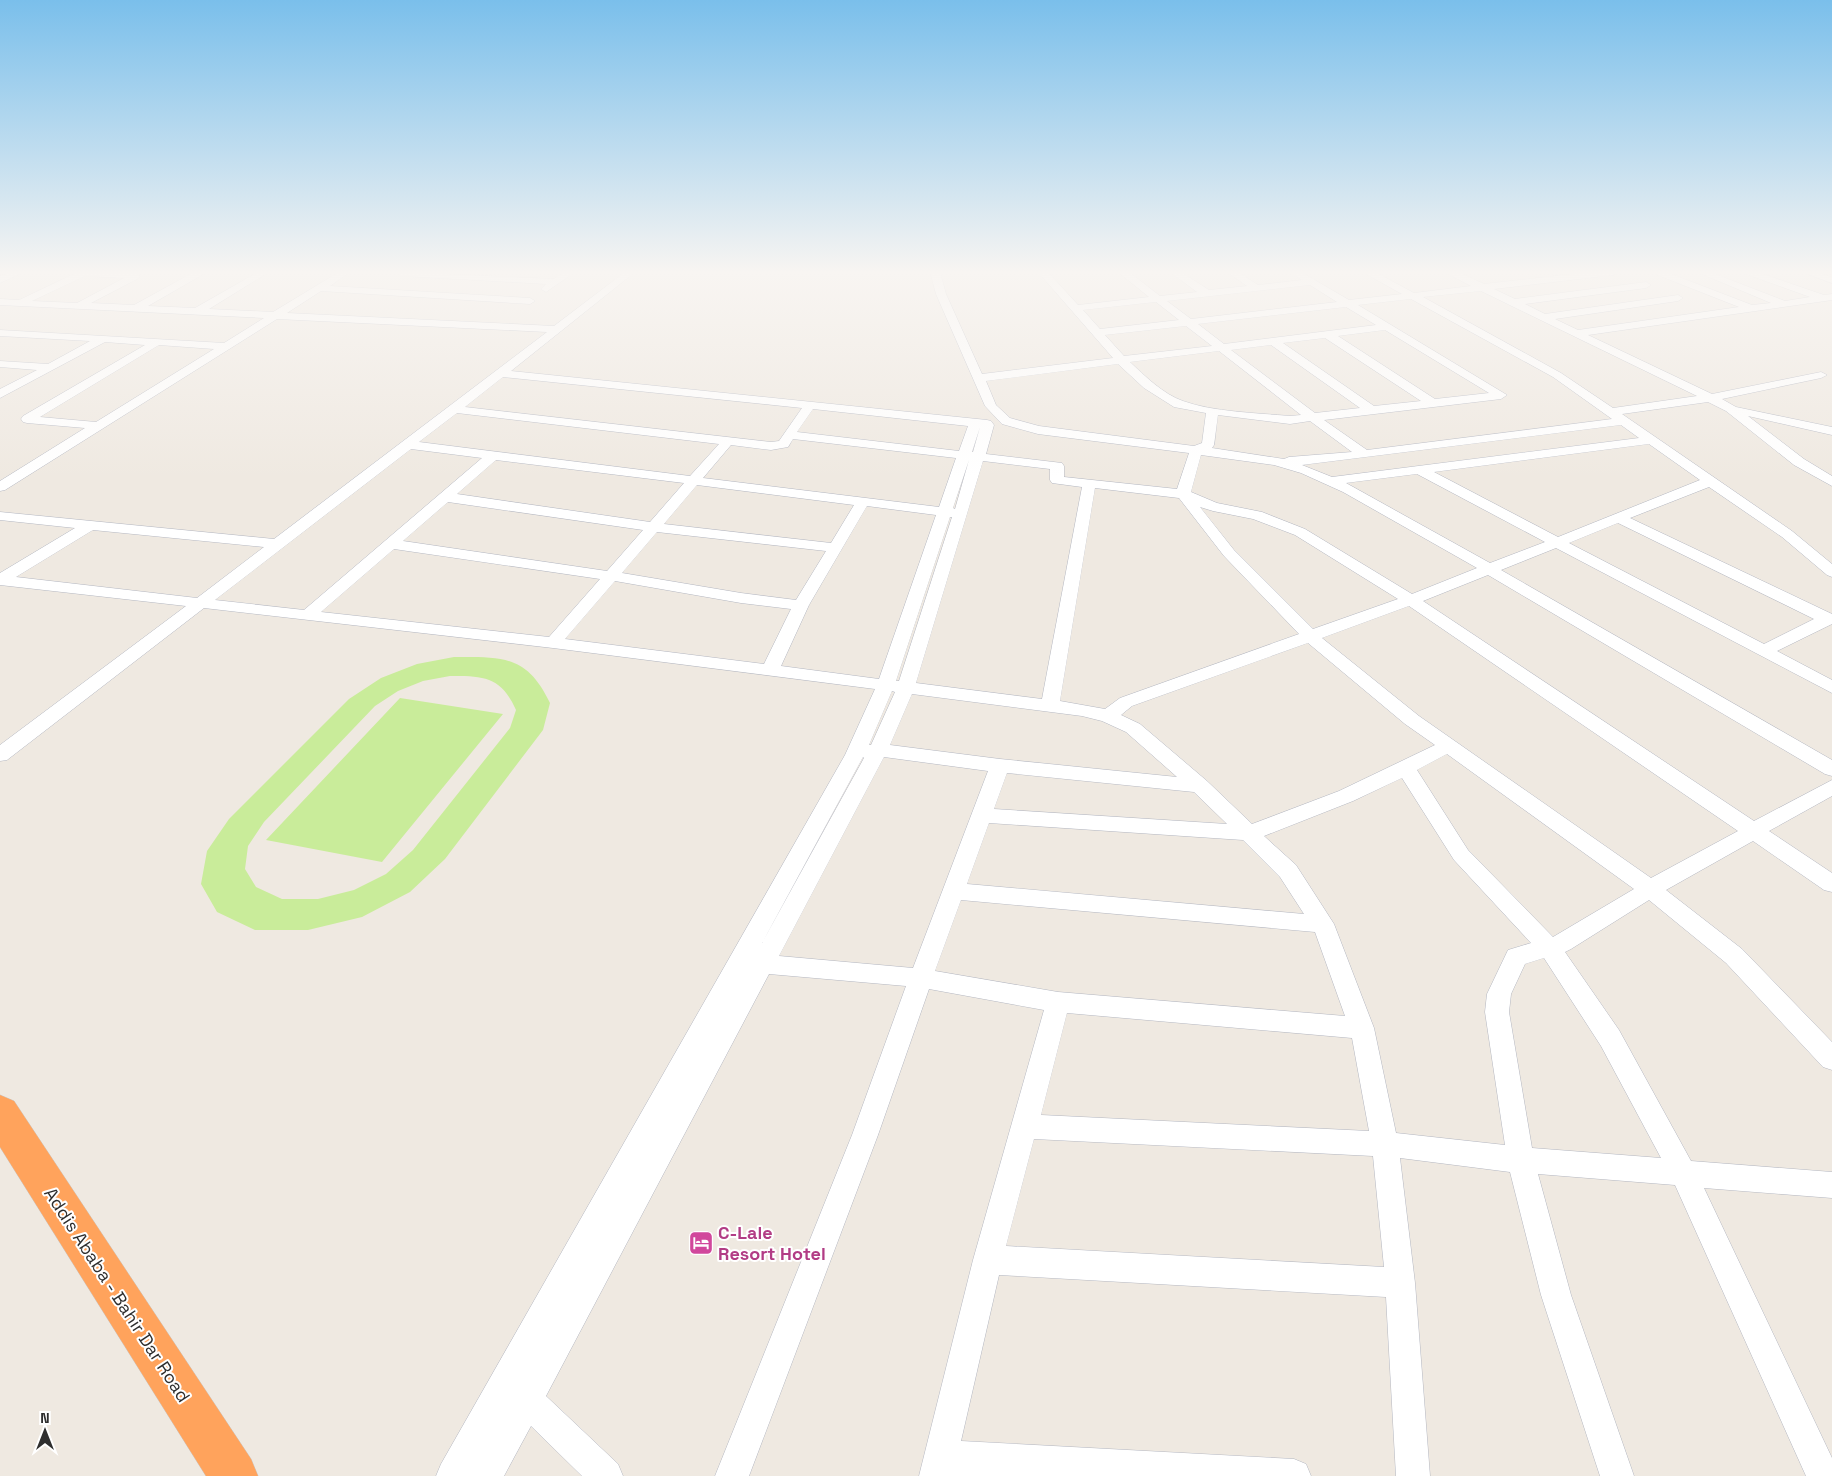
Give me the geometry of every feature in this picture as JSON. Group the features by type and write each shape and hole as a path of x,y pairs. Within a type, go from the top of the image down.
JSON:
{"highway":[{"name":"Addis Ababa - Bahir Dar Road","path":"0,1113 234,1476"}],"street":[{"path":"7,345 15,341"},
{"path":"1,393 100,341"},
{"path":"137,341 227,346"},
{"path":"0,487 235,341"},
{"path":"0,756 408,445 540,341"},
{"path":"962,341 991,406 1006,421 1038,430"},
{"path":"1104,341 1148,385 1178,404 1212,412 1290,420 1501,395 1411,341"},
{"path":"1213,341 1313,418 1363,453"},
{"path":"978,378 1283,341"},
{"path":"1337,341 1433,403"},
{"path":"1495,341 1557,375 1611,412 1794,539 1832,572"},
{"path":"1594,341 1730,408 1799,462 1832,482"},
{"path":"98,426 27,419 156,342"},
{"path":"1274,342 1372,411"},
{"path":"0,364 50,367"},
{"path":"500,374 1038,430 1277,462 1306,470 1348,489 1832,769"},
{"path":"1611,412 1712,398 1820,375"},
{"path":"454,409 771,446 783,444 810,405"},
{"path":"1730,408 1766,418 1832,431"},
{"path":"1183,494 1196,450 1208,444 1212,412"},
{"path":"1277,462 1316,460 1623,421"},
{"path":"486,1476 763,964 866,752 895,687 982,424"},
{"path":"789,435 1057,466 1057,480 1183,494 1214,507 1257,515 1300,532 1411,600 1832,884"},
{"path":"1330,481 1650,440"},
{"path":"553,643 727,442"},
{"path":"408,445 951,513"},
{"path":"309,614 493,456"},
{"path":"1420,470 1832,687"},
{"path":"1108,716 1126,702 1411,600 1555,541 1711,481"},
{"path":"1050,706 1089,484"},
{"path":"1183,494 1229,553 1311,637 1412,720 1650,888 1734,956 1832,1059"},
{"path":"446,497 654,526 835,548"},
{"path":"770,671 802,605 862,503"},
{"path":"0,516 276,544"},
{"path":"1617,517 1829,619"},
{"path":"0,580 89,526"},
{"path":"391,544 611,576 741,598 802,605"},
{"path":"0,580 553,643 1050,706 1108,716 1133,728 1200,786 1288,871 1323,924 1362,1028 1385,1144 1400,1283 1413,1476"},
{"path":"1764,652 1829,619"},
{"path":"983,815 1250,833 1346,796 1448,746"},
{"path":"866,752 1200,786"},
{"path":"452,1476 866,752"},
{"path":"732,1476 865,1135 952,892 983,815 1000,766"},
{"path":"1406,768 1461,855 1549,947 1610,1038 1683,1173 1823,1476"},
{"path":"1618,1476 1556,1295 1521,1160 1497,1012 1499,994 1516,957 1563,943 1650,888 1832,787"},
{"path":"952,892 1323,924"},
{"path":"763,964 921,978 1058,1002 1362,1028"},
{"path":"1058,1002 988,1260 947,1469 1294,1476"},
{"path":"1025,1126 1385,1144 1521,1160 1832,1185"},
{"path":"988,1260 1400,1283"},
{"path":"527,1400 606,1476"}],"green space":[{"path":"454,657 486,657 512,662 522,667 532,676 550,703 543,730 445,859 410,892 362,917 308,930 255,930 217,912 201,884 207,851 229,819 349,699 381,678 417,664","holes":["450,676 490,680 504,690 516,710 510,728 413,850 386,874 354,890 318,899 282,899 256,887 245,869 248,846 264,822 375,706 398,691 423,681"]},
{"path":"400,698 503,714 382,862 266,840"}],"place":[{"name":"C-Lale Resort Hotel","path":"701,1243"}]}
